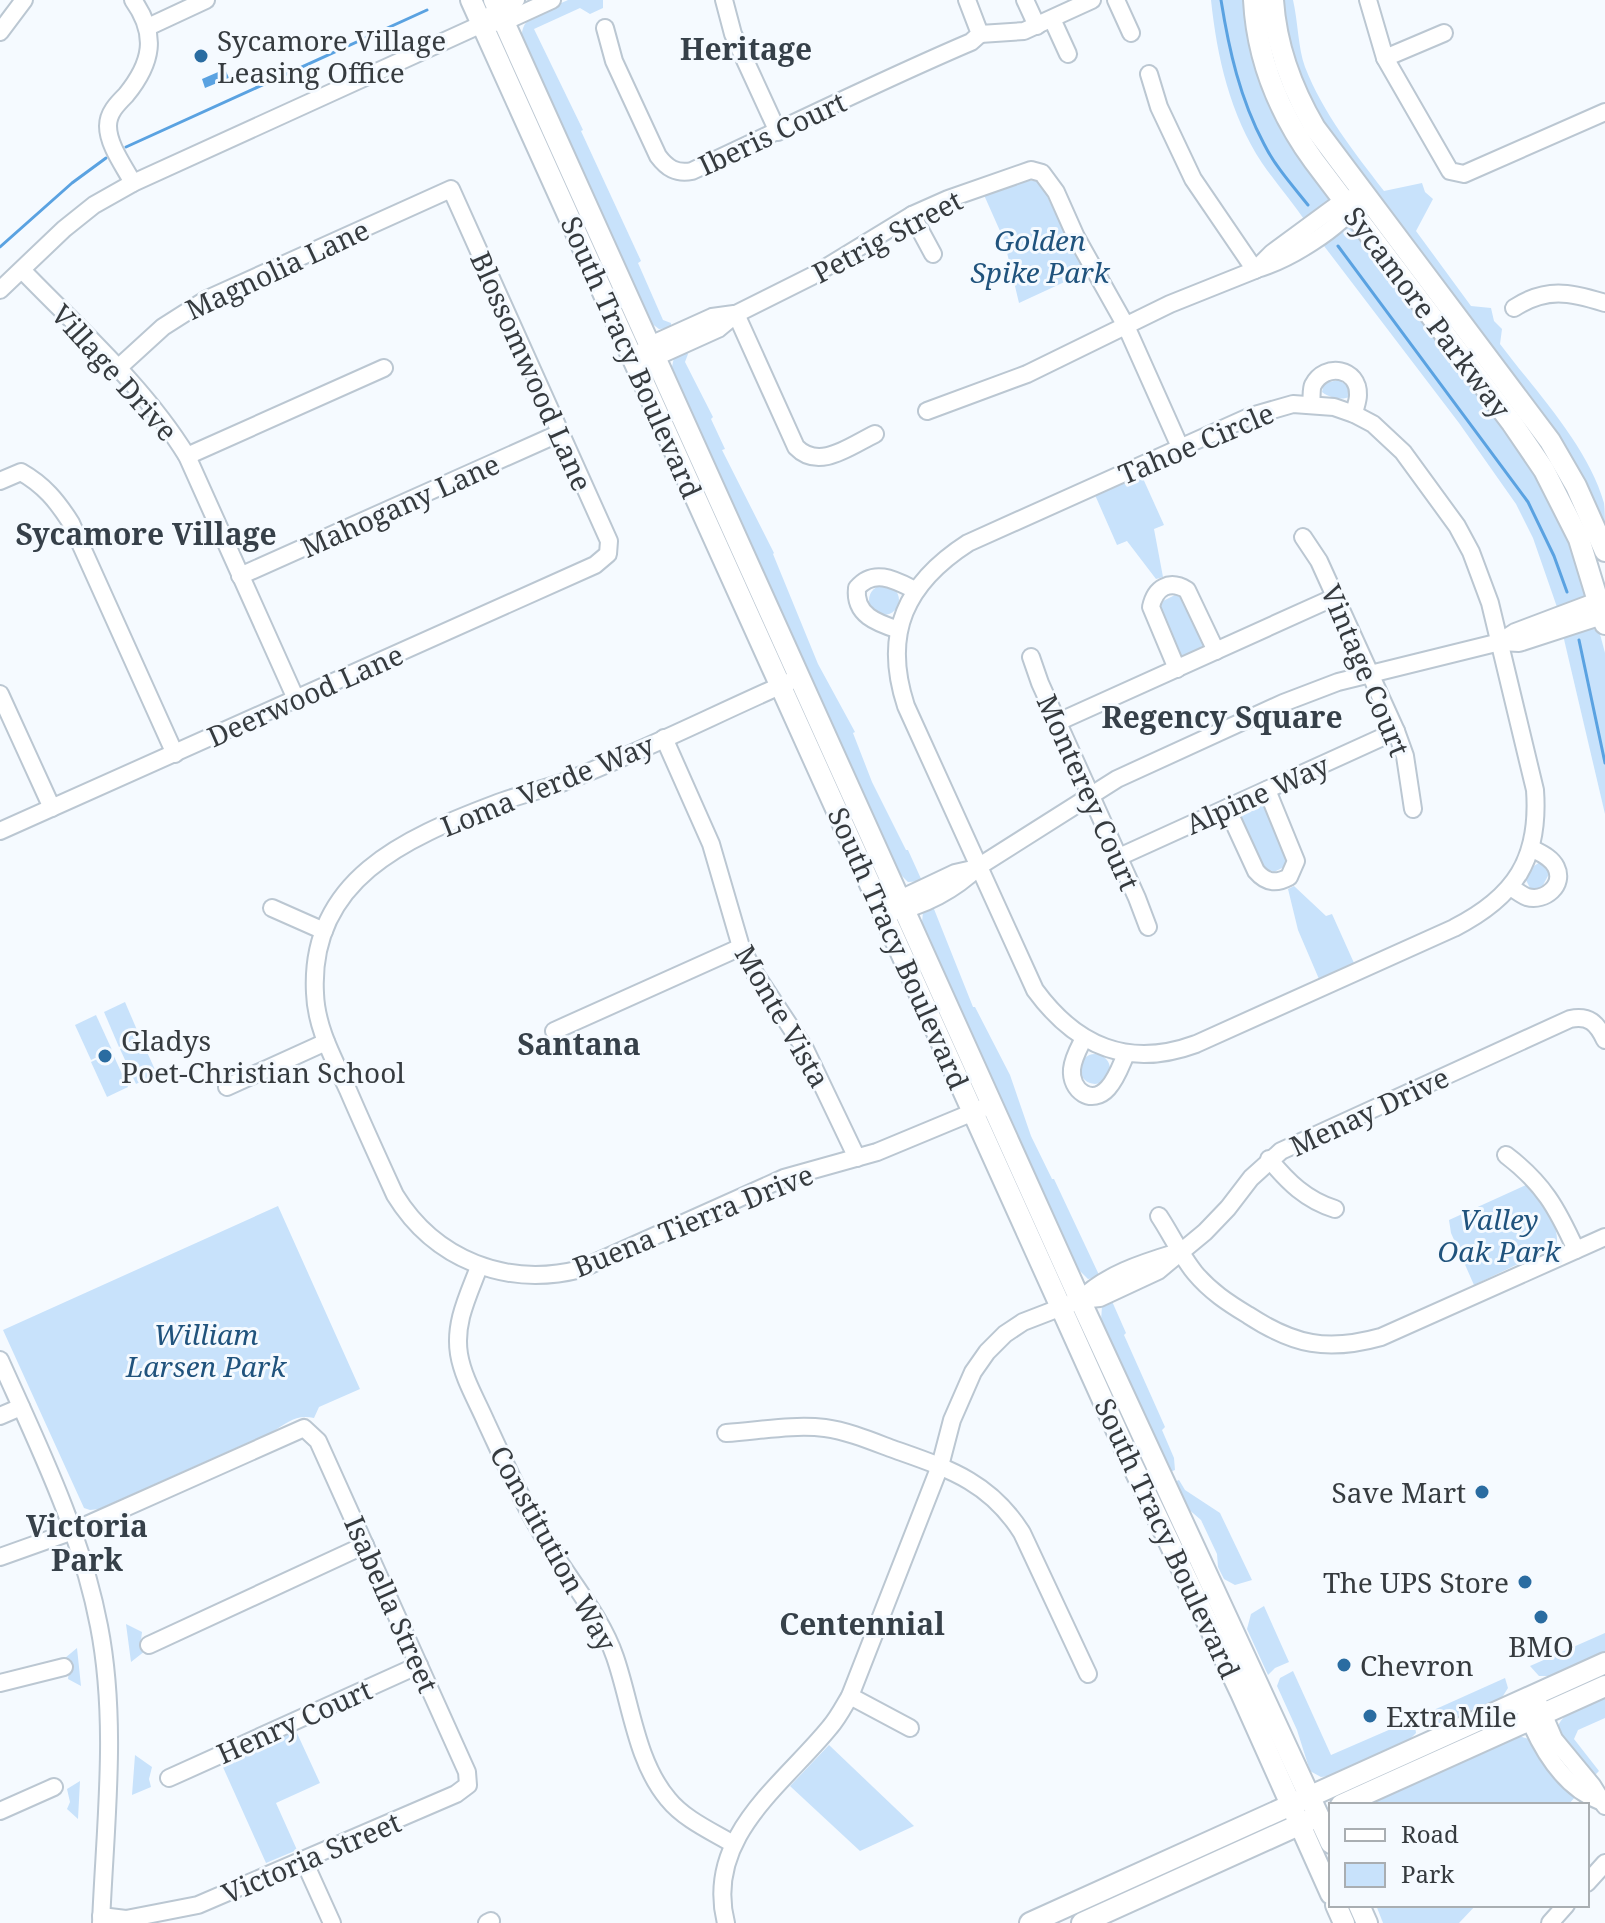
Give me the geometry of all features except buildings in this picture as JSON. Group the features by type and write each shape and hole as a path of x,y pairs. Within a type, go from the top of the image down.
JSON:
{"main road":[{"name":"South Tracy Boulevard","path":"471,0 634,360 902,904 982,1108"},
{"name":"Sycamore Parkway","path":"1254,0 1260,47 1281,107 1302,144 1550,441 1576,486 1605,551"},
{"name":"Sycamore Parkway","path":"1273,0 1279,42 1296,92 1353,202 1544,470 1579,539 1603,611"},
{"name":"South Tracy Boulevard","path":"503,7 653,351 883,913 982,1108 1300,1809 1329,1889"},
{"path":"1345,1803 1532,1707 1605,1663"},
{"path":"1030,1923 1532,1707 1605,1686"},
{"path":"1082,1923 1300,1809 1325,1813 1329,1833"}],"street":[{"path":"0,32 24,0"},
{"path":"133,0 148,27 149,50 140,78 113,110 108,130 133,183"},
{"path":"148,27 206,0"},
{"path":"0,290 64,229 94,205 133,183 482,24 503,7 552,0"},
{"path":"724,0 733,34 778,132"},
{"path":"967,0 980,34 1014,33 1045,22 1074,4 1092,0"},
{"path":"1025,0 1068,54"},
{"path":"1116,0 1131,33"},
{"path":"1368,0 1385,58 1450,171 1464,174 1605,112"},
{"name":"Iberis Court","path":"605,28 614,61 665,166 683,173 971,42 980,34"},
{"path":"1385,58 1444,33"},
{"path":"1149,74 1164,118 1193,179 1255,270"},
{"name":"Petrig Street","path":"634,360 718,329 736,314 812,276 912,215 1031,170 1042,173 1056,192 1076,237 1126,326"},
{"name":"Magnolia Lane","path":"117,369 163,327 207,299 451,189"},
{"name":"Blossomwood Lane","path":"451,189 609,541 608,554"},
{"path":"927,411 1027,374 1126,326 1255,270 1272,253 1353,202"},
{"path":"912,215 933,254"},
{"name":"Village Drive","path":"22,270 117,369 160,418 187,456 296,699"},
{"path":"1514,308 1530,298 1558,293 1605,303"},
{"path":"736,314 796,447 803,454 813,458 825,457 875,434"},
{"path":"1126,326 1180,447"},
{"path":"187,456 384,368"},
{"path":"1311,404 1313,385 1324,374 1343,371 1351,375 1356,383 1358,394 1354,414"},
{"name":"Tahoe Circle","path":"1311,404 1354,414 1389,437 1457,526 1483,580 1535,790 1537,812 1531,848 1511,887 1482,914 1180,1050 1126,1054 1084,1038 1050,1012 1035,990 906,706 897,670 899,630 915,590 939,563 968,543 1275,407 1311,404"},
{"name":"Mahogany Lane","path":"240,576 560,433"},
{"path":"0,481 21,472 41,484 71,523 175,754"},
{"name":"Vintage Court","path":"1303,537 1319,561 1396,731 1405,756 1413,809"},
{"name":"Deerwood Lane","path":"0,831 595,565 608,554"},
{"path":"899,630 864,614 858,607 857,588 864,580 881,577 915,590"},
{"path":"1177,669 1151,607 1158,589 1179,585 1187,590 1216,651"},
{"path":"1058,722 1335,597"},
{"path":"883,913 960,885 978,867 1090,794 1159,758 1283,703 1338,682 1500,642 1515,632 1603,611"},
{"name":"Monterey Court","path":"1031,657 1148,927"},
{"name":"Loma Verde Way","path":"326,1042 315,998 314,977 324,931 340,899 382,856 495,804 563,782 790,681"},
{"path":"0,694 52,808"},
{"name":"Alpine Way","path":"1119,857 1396,731"},
{"name":"Monte Vista","path":"664,738 711,844 741,947 805,1049 857,1158"},
{"path":"1227,808 1256,871 1262,878 1279,882 1289,877 1296,861 1267,790"},
{"path":"1511,887 1528,897 1539,897 1550,893 1556,886 1559,876 1556,866 1549,858 1531,848"},
{"path":"272,908 324,931"},
{"path":"554,1031 741,947"},
{"name":"Menay Drive","path":"726,1923 721,1905 722,1884 733,1844 758,1805 832,1724 850,1696 940,1466 952,1420 973,1372 987,1352 1023,1322 1070,1303 1100,1298 1158,1271 1228,1208 1269,1159 1312,1135 1570,1019 1588,1018 1596,1024 1605,1040"},
{"path":"1084,1038 1072,1070 1078,1091 1087,1096 1106,1091 1126,1054"},
{"path":"227,1087 326,1042"},
{"name":"Buena Tierra Drive","path":"326,1042 395,1195 405,1210 435,1241 479,1267 513,1275 559,1275 581,1269 784,1178 877,1152 982,1108"},
{"path":"1506,1155 1542,1187 1556,1206 1576,1250"},
{"path":"1269,1159 1288,1182 1317,1203 1335,1209"},
{"path":"1159,1216 1193,1271 1209,1288 1275,1333 1302,1343 1329,1345 1355,1345 1381,1337 1605,1237"},
{"name":"Constitution Way","path":"479,1267 458,1328 459,1357 468,1381 520,1497 601,1627 614,1654 644,1755 656,1783 684,1815 733,1844"},
{"path":"0,1360 73,1531 100,1627 108,1705 101,1920"},
{"path":"0,1416 21,1407"},
{"name":"Isabella Street","path":"73,1531 304,1428 318,1441 467,1772 468,1785"},
{"path":"726,1433 827,1428 849,1433 972,1480 1009,1512 1022,1533 1088,1674"},
{"path":"0,1557 73,1531"},
{"path":"149,1645 365,1545"},
{"name":"Henry Court","path":"169,1778 419,1665"},
{"path":"0,1683 64,1667"},
{"path":"850,1696 910,1728"},
{"path":"1532,1707 1539,1742 1583,1795 1602,1804"},
{"name":"Victoria Street","path":"101,1920 179,1910 304,1861 456,1794 468,1785"},
{"path":"0,1811 54,1787"},
{"path":"304,1861 332,1923"},
{"path":"1589,1881 1605,1863"},
{"path":"1550,1923 1564,1907"}],"green space":[{"path":"568,0 603,0 603,8 590,14 580,8 534,29 583,130 641,261 638,263 663,320 671,323 671,328 659,329 651,323 522,36 526,22 532,17"},
{"path":"1211,0 1246,0 1328,192 1328,202 1306,222 1262,163 1241,125 1221,64"},
{"path":"1280,0 1293,0 1303,60 1312,84 1340,132 1384,191 1422,183 1425,192 1433,199 1416,231 1471,306 1491,308 1494,321 1502,329 1500,344 1574,440 1604,503 1605,534 1335,145 1296,74"},
{"name":"Golden Spike Park","path":"1027,181 1037,181 1044,189 1086,272 1019,303 1004,240 984,195"},
{"path":"1343,227 1352,227 1514,438 1566,525 1588,592 1585,597 1558,610 1533,538 1516,504 1459,423 1321,242"},
{"path":"685,349 688,354 685,362 713,417 711,419 725,449 722,450 774,553 818,664 855,732 872,782 922,881 908,882 899,873 674,373 674,357"},
{"path":"1339,380 1350,387 1351,396 1336,398 1322,392 1324,383"},
{"path":"1141,474 1164,525 1154,529 1163,577 1156,579 1127,541 1117,545 1095,495"},
{"path":"884,585 895,589 899,600 895,611 884,615 873,611 869,600 873,589"},
{"path":"1175,595 1185,599 1204,639 1204,647 1182,657 1176,651 1159,612 1163,601"},
{"path":"1591,627 1600,634 1605,653 1605,814 1563,635"},
{"path":"1263,802 1289,856 1284,867 1274,872 1262,867 1240,822 1239,813"},
{"path":"1540,862 1545,863 1550,872 1541,889 1531,890 1526,880"},
{"path":"1294,886 1326,916 1332,914 1354,963 1319,979 1298,930 1288,889"},
{"path":"932,904 973,1007 1010,1075 1031,1136 1100,1277 1088,1279 1077,1268 922,923 923,911"},
{"path":"125,1002 140,1037 119,1047 104,1012"},
{"path":"96,1015 112,1050 91,1060 75,1025"},
{"path":"141,1039 157,1074 136,1084 120,1049"},
{"path":"112,1052 128,1087 107,1097 91,1062"},
{"path":"1095,1054 1106,1058 1110,1069 1106,1080 1095,1084 1084,1080 1080,1069 1084,1058"},
{"name":"Valley Oak Park","path":"1528,1184 1553,1222 1556,1246 1474,1285 1451,1233 1449,1220"},
{"name":"William Larsen Park","path":"278,1206 360,1389 319,1407 314,1418 292,1420 272,1432 99,1509 84,1508 3,1330"},
{"path":"1111,1299 1165,1427 1162,1430 1174,1458 1175,1470 1170,1472 1101,1321 1102,1306"},
{"path":"1179,1480 1185,1490 1220,1513 1252,1580 1235,1585 1224,1579 1218,1567 1217,1554 1201,1520 1186,1507 1174,1482"},
{"path":"1264,1606 1289,1662 1268,1675 1247,1629 1251,1614"},
{"path":"126,1624 142,1632 145,1651 131,1662"},
{"path":"1605,1633 1605,1652 1552,1676 1539,1676 1530,1666"},
{"path":"77,1648 81,1686 68,1679 65,1658"},
{"path":"1293,1671 1331,1755 1414,1719 1416,1733 1409,1740 1330,1776 1321,1777 1310,1771 1297,1730 1277,1686 1280,1678"},
{"path":"1505,1678 1508,1688 1501,1699 1445,1724 1436,1723 1428,1716 1427,1713"},
{"path":"1605,1698 1605,1718 1578,1730 1574,1739 1599,1771 1593,1777 1557,1730 1559,1723 1569,1713"},
{"path":"296,1731 320,1783 276,1803 297,1850 266,1863 222,1765"},
{"path":"1519,1736 1532,1740 1576,1796 1570,1803 1370,1803"},
{"path":"829,1745 914,1826 860,1851 790,1786"},
{"path":"135,1755 152,1767 151,1787 132,1795"},
{"path":"80,1781 78,1819 67,1809 70,1802 67,1789"},
{"path":"1377,1907 1474,1907 1459,1923 1383,1923"}],"water":[{"path":"225,69 229,78 205,88 202,79"}],"waterway":[{"path":"1221,0 1236,74 1248,110 1273,160 1308,205"},
{"path":"126,147 427,10"},
{"path":"0,247 72,183 106,158"},
{"path":"1338,246 1528,502 1567,592"},
{"path":"1579,640 1605,763"}],"place":[{"name":"Sycamore Village Leasing Office","path":"201,56"},
{"name":"Gladys Poet-Christian School","path":"105,1056"},
{"name":"Save Mart","path":"1482,1492"},
{"name":"The UPS Store","path":"1525,1582"},
{"name":"BMO","path":"1541,1617"},
{"name":"Chevron","path":"1344,1665"},
{"name":"ExtraMile","path":"1370,1716"}],"district":[{"name":"Heritage","path":"746,48"},
{"name":"Sycamore Village","path":"146,533"},
{"name":"Regency Square","path":"1222,716"},
{"name":"Santana","path":"579,1043"},
{"name":"Victoria Park","path":"87,1542"},
{"name":"Centennial","path":"862,1623"}]}
